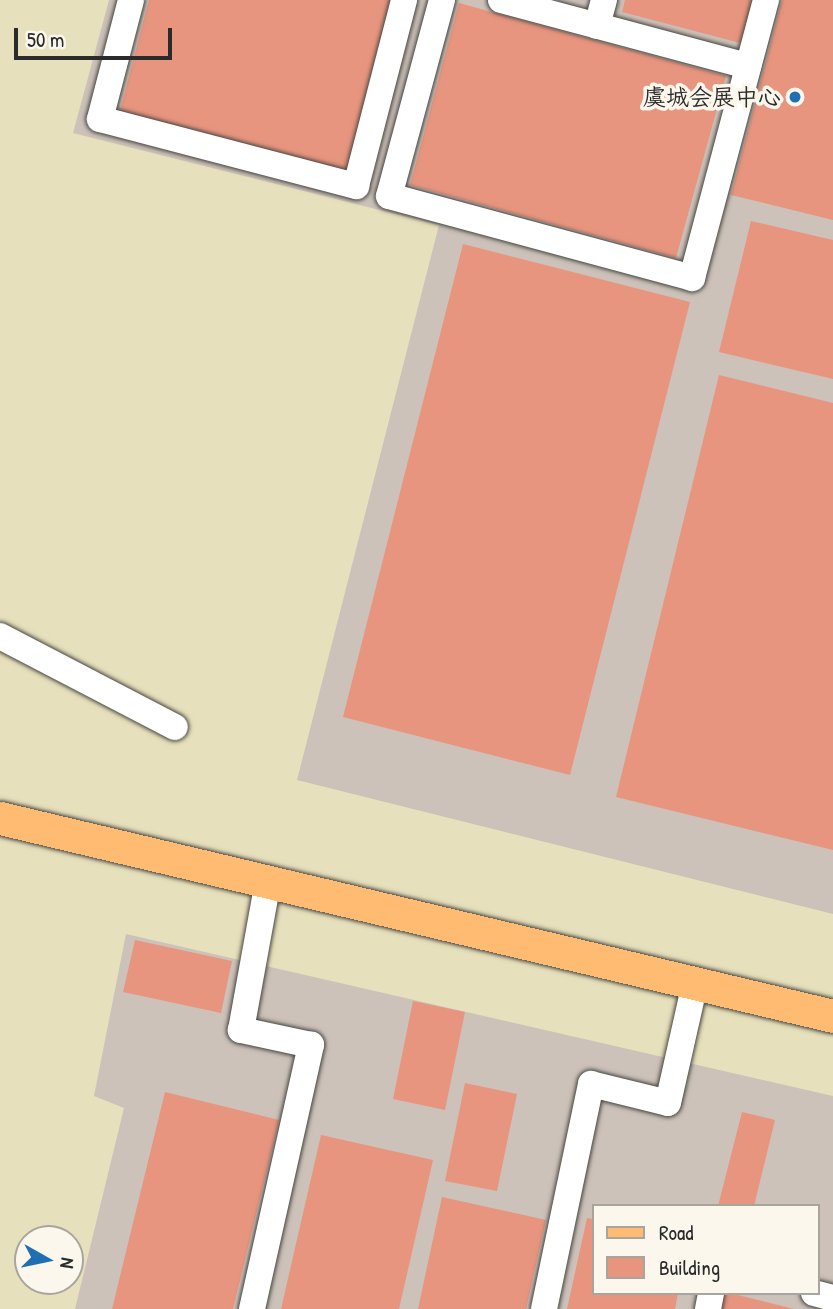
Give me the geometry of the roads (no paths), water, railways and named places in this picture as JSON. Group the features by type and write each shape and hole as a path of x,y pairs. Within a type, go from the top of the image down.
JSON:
{"main road":[{"path":"0,818 833,1016"}],"street":[{"path":"131,0 100,119 356,186 404,0"},
{"path":"442,0 389,196 692,278 766,0"},
{"path":"501,0 748,66"},
{"path":"597,26 604,0"},
{"path":"0,636 175,727"},
{"path":"252,1309 311,1045 242,1030 268,882"},
{"path":"544,1309 591,1084 668,1102 695,984"}],"place":[{"name":"虞城会展中心","path":"795,97"}]}
